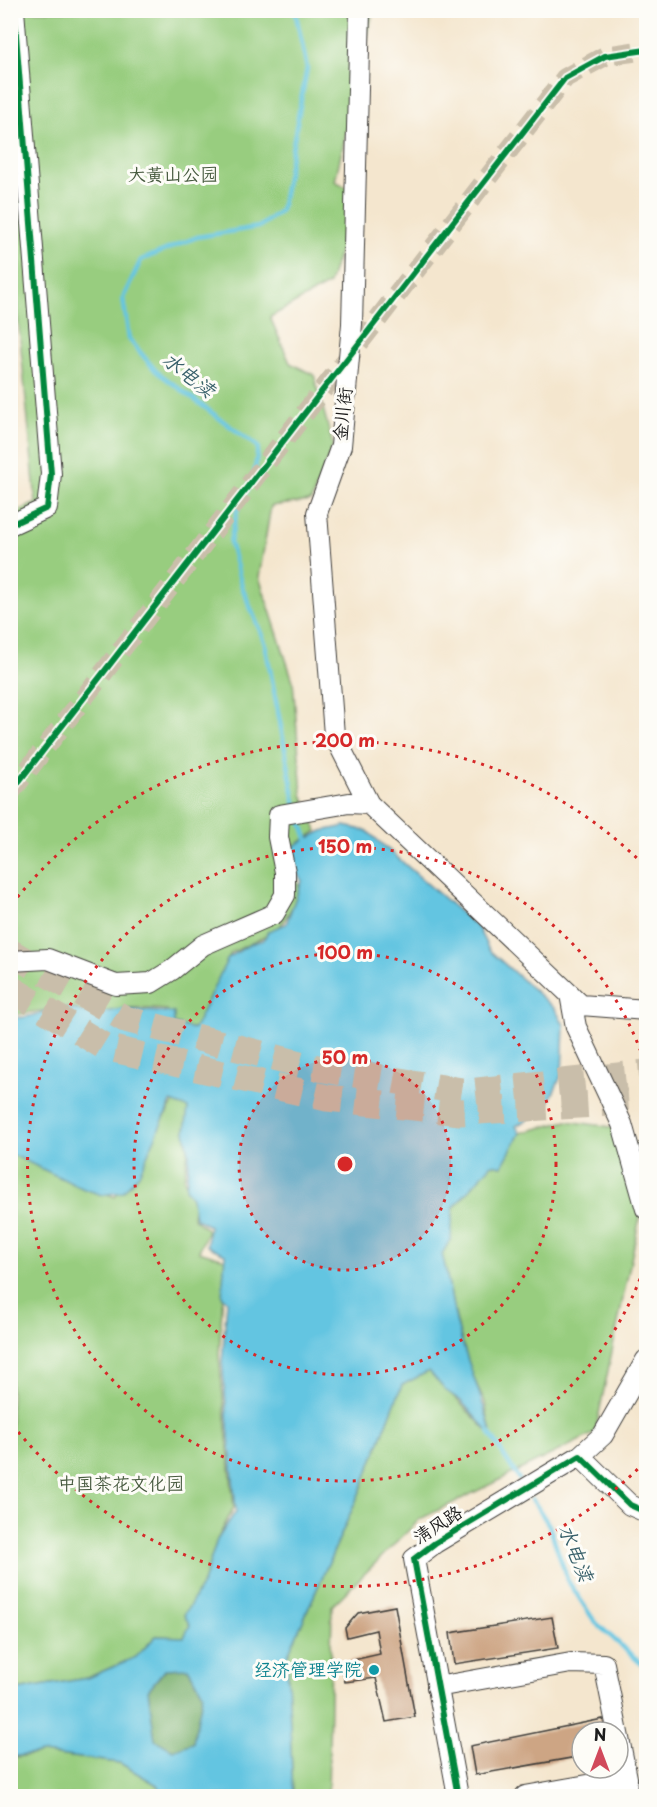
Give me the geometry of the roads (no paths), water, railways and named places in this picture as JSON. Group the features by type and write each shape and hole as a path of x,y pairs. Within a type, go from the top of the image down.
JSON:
{"street":[{"name":"金川街","path":"360,10 352,324 341,446 318,513 334,735 369,804 581,1005 646,1010"},
{"path":"10,525 47,508 51,474 13,18"},
{"path":"10,961 48,959 116,985 151,983 172,970 203,945 274,914 285,895 285,872 278,837 279,815 349,803 369,804"},
{"path":"570,994 576,1027 622,1124 646,1209"},
{"path":"646,1360 629,1395 603,1435 580,1456 630,1505 646,1512"},
{"name":"清风路","path":"458,1797 414,1559 435,1543 580,1456"},
{"path":"437,1687 571,1663 604,1664 627,1787 525,1797"}],"water":[{"path":"345,826 367,831 478,928 489,950 555,1009 564,1025 562,1074 543,1115 535,1115 516,1126 520,1133 502,1166 492,1164 453,1208 451,1238 442,1254 457,1325 492,1436 461,1401 445,1390 429,1371 402,1385 362,1487 287,1657 293,1796 162,1796 159,1786 120,1763 42,1753 11,1757 11,1691 87,1678 136,1657 156,1636 184,1637 190,1625 184,1615 203,1583 217,1540 236,1511 222,1362 227,1301 222,1296 225,1254 207,1246 209,1226 195,1218 192,1198 186,1189 189,1153 185,1132 188,1108 171,1102 139,1174 123,1192 102,1195 84,1189 11,1154 11,1018 26,1017 61,1007 95,1014 122,1009 174,1013 174,1024 194,1029 228,958 250,944 264,940 268,931 286,924 302,881 284,851 322,831","holes":["188,1668 203,1693 193,1743 173,1750 155,1740 148,1690 165,1669"]}],"waterway":[{"name":"水电渎","path":"295,10 307,68 281,210 259,227 197,237 141,260 123,298 129,339 156,371 258,447 254,477 238,507 230,542 242,587 265,643 296,807"},
{"name":"水电渎","path":"299,815 309,844"},
{"path":"489,1432 519,1479"},
{"name":"水电渎","path":"532,1499 549,1525 568,1581 595,1622 646,1668"}],"tunnel":[{"path":"10,793 565,78 605,56 646,50"},
{"path":"10,952 125,1019 312,1067 467,1092 646,1073"},
{"path":"10,988 105,1047 327,1098 460,1112 646,1101"}],"place":[{"name":"经济管理学院","path":"374,1670"}],"park label":[{"name":"大黄山公园","path":"173,175"},
{"name":"中国茶花文化园","path":"121,1484"}]}
